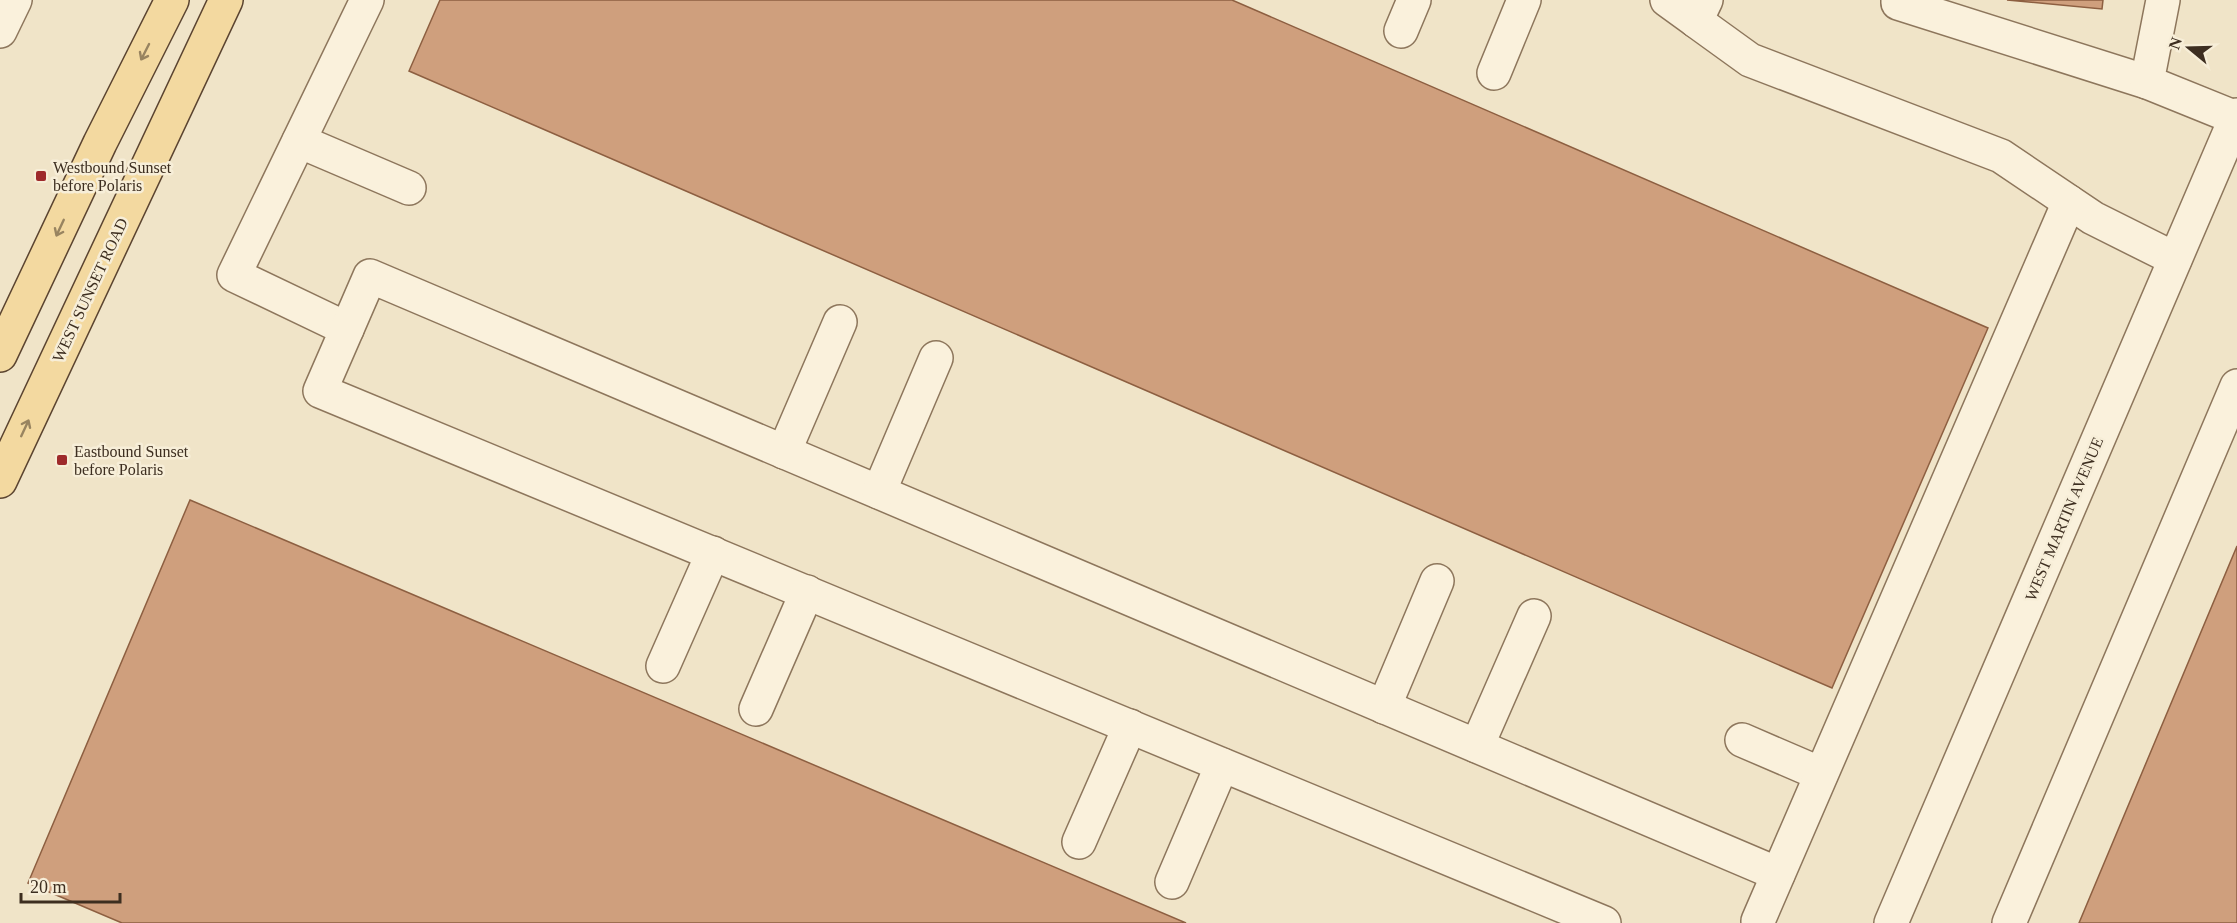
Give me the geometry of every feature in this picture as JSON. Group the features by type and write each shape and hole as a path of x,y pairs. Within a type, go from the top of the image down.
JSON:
{"main road":[{"path":"3,343 172,0"},
{"name":"WEST SUNSET ROAD","path":"0,481 226,0"},
{"path":"160,141 241,0"}],"street":[{"path":"0,31 15,0"},
{"path":"347,329 234,275 367,0"},
{"path":"1401,31 1414,0"},
{"path":"1494,73 1524,0"},
{"path":"1667,0 1701,11 1750,60 2001,156 2093,218 2175,259"},
{"path":"1898,0 1898,3 2146,82 2236,116"},
{"path":"2146,82 2163,0"},
{"name":"WEST MARTIN AVENUE","path":"1891,923 2236,116"},
{"path":"299,141 409,188"},
{"path":"1760,922 1778,874 2069,202"},
{"path":"1604,923 320,391 370,276 1778,874"},
{"path":"784,452 840,322"},
{"path":"879,492 936,358"},
{"path":"2008,923 2237,386"},
{"path":"663,666 713,554"},
{"path":"1384,707 1437,581"},
{"path":"756,709 807,592"},
{"path":"1478,746 1534,616"},
{"path":"1079,842 1130,726"},
{"path":"1742,740 1821,774"},
{"path":"1172,882 1222,765"}],"building":[{"path":"440,0 1232,0 1988,328 1832,688 409,71"},
{"path":"2007,0 2103,0 2102,9"},
{"path":"190,500 1186,923 122,923 28,883"},
{"path":"2237,546 2237,923 2079,923"}],"place":[{"name":"Westbound Sunset before Polaris","path":"41,176"},
{"name":"Eastbound Sunset before Polaris","path":"62,460"}]}
